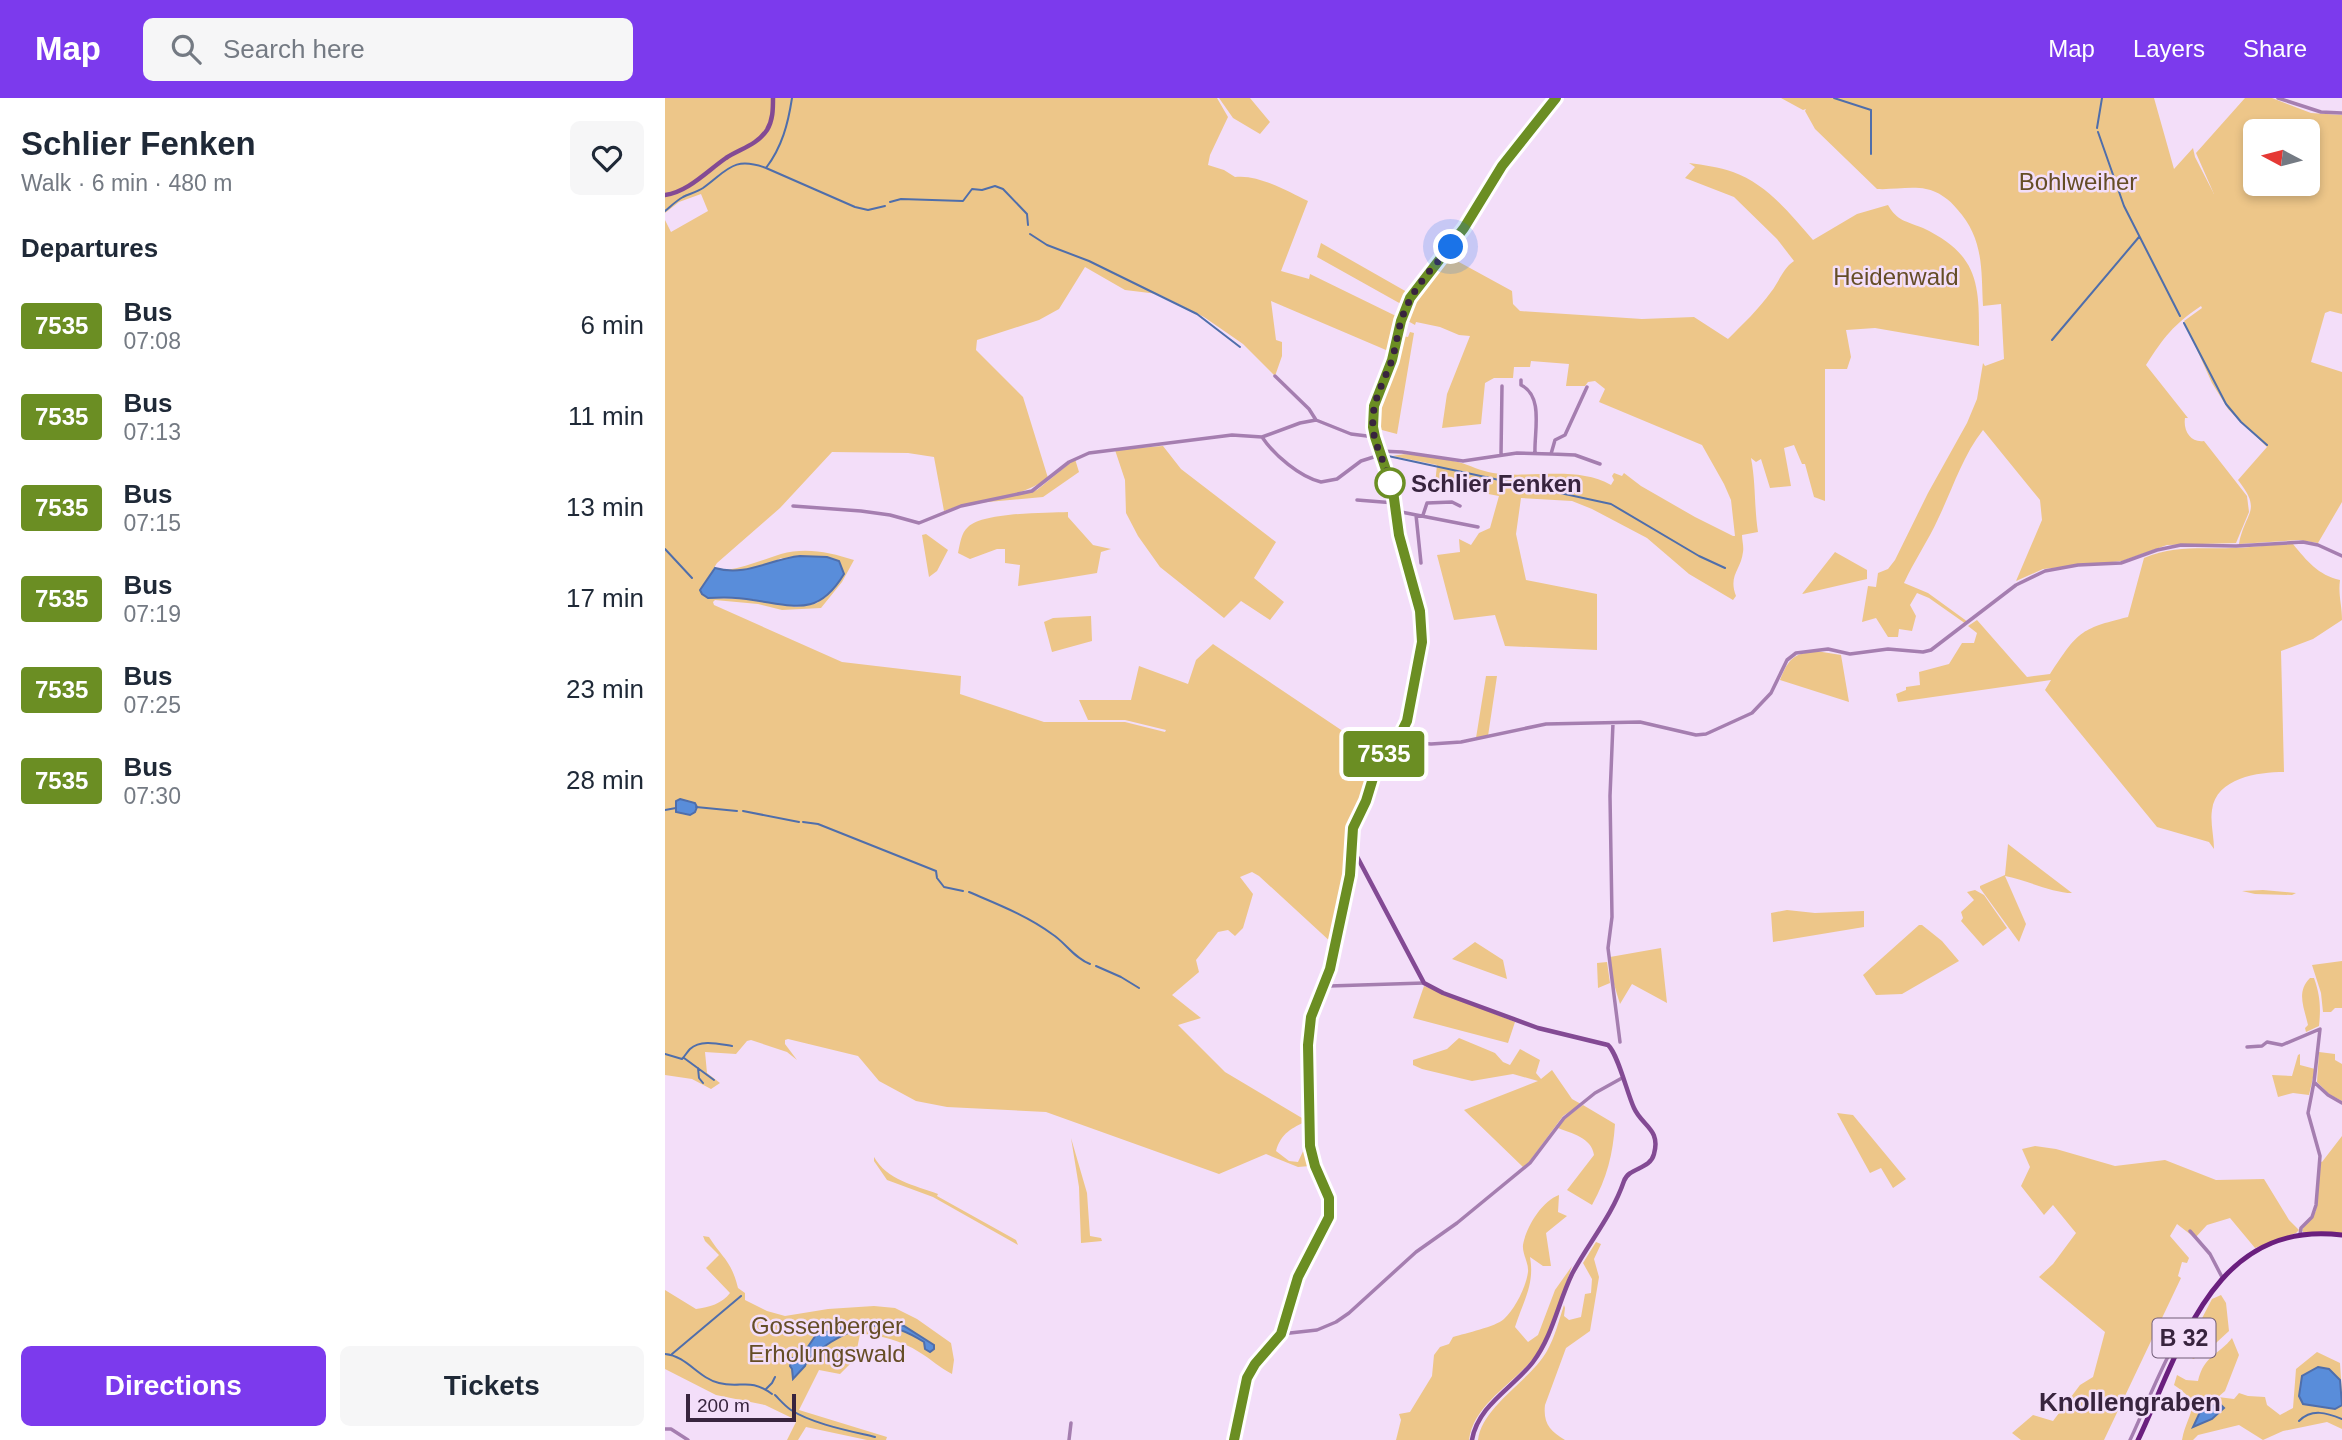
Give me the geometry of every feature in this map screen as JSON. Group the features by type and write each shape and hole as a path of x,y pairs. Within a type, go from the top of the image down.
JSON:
{"main road":[{"path":"665,195 687,186 761,137 770,124 773,98"},
{"path":"1234,1440 1247,1378 1255,1364 1281,1334 1295,1284 1326,1226 1330,1210 1329,1198 1315,1166 1309,1133 1309,1030 1314,1007 1325,983 1348,887 1353,828 1382,756 1397,741 1407,721 1422,642 1422,624 1401,545 1393,491 1375,437 1374,406 1392,360 1401,321 1414,291 1451,247 1502,166 1556,98"},
{"path":"1352,849 1424,983 1443,993 1538,1028 1608,1045 1612,1049 1635,1110 1651,1128 1655,1139 1654,1155 1647,1165 1627,1175 1608,1217 1572,1275 1543,1346 1520,1377 1482,1414 1472,1440"},
{"name":"B 32","path":"2137,1440 2192,1320 2221,1276 2254,1253 2300,1232 2342,1235"}],"street":[{"path":"2277,98 2321,112 2342,113"},
{"path":"1275,376 1316,420 1351,434 1375,437"},
{"path":"1521,380 1521,385 1528,390 1536,408 1535,453"},
{"path":"1501,455 1502,386"},
{"path":"1551,454 1555,440 1565,435 1587,387"},
{"path":"793,506 890,515 919,523 961,506 1032,491 1069,462 1089,453 1248,434 1262,437 1316,420"},
{"path":"1262,437 1294,467 1321,482 1337,479 1361,461 1379,453 1402,452 1463,461 1535,453 1575,455 1600,464"},
{"path":"1357,500 1395,503"},
{"path":"1423,515 1425,504 1428,503 1451,502 1460,506"},
{"path":"1396,511 1478,527"},
{"path":"1416,515 1421,563"},
{"path":"1397,741 1431,744 1461,742 1546,724 1657,725 1696,735 1706,734 1752,713 1764,702 1787,660 1796,653 1828,649 1850,654 1888,649 1923,652 1931,650 2015,585 2034,574 2077,565 2121,563 2168,547 2303,542 2318,545 2342,556"},
{"path":"1613,723 1610,796 1612,917 1608,948 1621,1042"},
{"path":"1325,983 1329,986 1424,983"},
{"path":"2247,1047 2262,1046 2267,1042 2282,1045 2320,1029 2308,1113 2320,1156 2316,1205 2312,1217 2300,1232"},
{"path":"1281,1334 1317,1329 1336,1322 1349,1313 1416,1252 1457,1223 1530,1163 1563,1118 1595,1093 1622,1078"},
{"path":"2314,1082 2342,1103"},
{"path":"2190,1231 2210,1254 2221,1276"},
{"path":"2130,1440 2177,1340 2192,1320"},
{"path":"1069,1440 1071,1423"},
{"path":"665,1429 671,1429 688,1440"}],"green space":[{"path":"665,98 1217,98 1228,117 1208,165 1235,177 1263,181 1308,201 1281,271 1309,279 1310,274 1396,316 1401,304 1317,257 1321,243 1407,292 1393,353 1271,301 1276,340 1282,342 1282,356 1275,376 1243,344 1204,317 1158,294 1125,290 1085,267 1059,309 1039,320 977,340 976,350 1023,397 1048,478 1024,491 944,511 934,457 908,453 832,452 780,508 717,563 700,590 708,598 751,599 796,607 817,603 841,580 781,558 746,571 726,570 799,551 827,553 854,560 842,582 821,608 782,610 758,604 713,602 714,605 842,662 961,676 960,694 1044,722 1125,722 1165,732 1166,730 1125,720 1088,720 1079,700 1131,700 1139,666 1188,684 1196,660 1213,644 1371,750 1367,782 1354,813 1350,832 1347,878 1333,944 1252,872 1240,877 1253,894 1243,928 1235,936 1228,930 1218,932 1196,960 1199,972 1172,995 1201,1018 1178,1025 1225,1072 1307,1121 1284,1135 1276,1151 1289,1161 1298,1162 1306,1145 1302,1130 1307,1128 1310,1166 1298,1167 1266,1154 1219,1174 1046,1112 947,1107 916,1101 879,1081 858,1056 788,1039 785,1044 797,1060 787,1052 751,1040 736,1054 705,1052 707,1073 720,1083 711,1089 692,1079 665,1075 665,220 671,232 708,211 701,194 679,202 665,213"},
{"path":"1219,98 1250,98 1270,122 1260,134 1233,118"},
{"name":"Bohlweiher","path":"1781,98 2154,98 2174,169 2193,148 2214,194 2196,153 2245,98 2272,98 2311,113 2342,115 2342,314 2330,311 2325,313 2311,362 2342,372 2342,502 2318,543 2299,540 2239,544 2251,506 2250,499 2238,480 2267,447 2228,409 2212,383 2184,321 2202,308 2201,306 2170,332 2146,365 2188,418 2185,418 2185,427 2189,435 2195,440 2204,441 2247,496 2249,512 2236,543 2167,545 2122,561 2043,569 2016,581 2042,520 2040,500 1983,430 1963,462 1934,527 1904,583 1928,593 1968,622 1966,624 1929,598 1917,593 1910,605 1916,616 1912,631 1899,629 1898,637 1888,637 1876,618 1862,622 1868,586 1876,587 1878,573 1888,569 1895,560 1967,423 1977,399 1983,363 1985,366 2004,359 2001,304 1983,306 1977,243 1966,220 1951,202 1926,189 1877,189 1815,129 1806,109 1803,110"},
{"name":"Heidenwald","path":"1689,163 1728,170 1757,184 1796,220 1813,240 1857,214 1888,205 1899,217 1942,239 1957,250 1967,262 1973,276 1979,307 1979,346 1875,328 1846,330 1851,357 1847,369 1825,369 1825,501 1814,497 1805,464 1802,464 1794,445 1784,448 1791,486 1770,488 1761,459 1756,462 1751,458 1758,532 1742,535 1743,552 1734,578 1736,596 1733,600 1689,574 1647,538 1592,509 1572,501 1521,498 1516,534 1526,580 1597,594 1597,650 1505,646 1495,615 1454,620 1437,555 1460,552 1459,539 1471,545 1479,533 1490,528 1499,496 1435,484 1437,465 1393,456 1408,454 1434,457 1493,473 1568,474 1597,479 1611,485 1614,473 1622,476 1624,473 1695,517 1735,536 1731,500 1702,445 1599,402 1605,389 1595,381 1588,382 1585,386 1566,386 1569,364 1531,361 1530,367 1514,367 1513,378 1494,378 1485,383 1481,424 1442,428 1447,394 1470,336 1416,322 1415,325 1406,320 1409,311 1423,286 1448,256 1512,291 1513,304 1520,311 1642,319 1694,317 1728,339 1761,305 1794,261 1777,239 1734,197 1685,178 1695,167"},
{"path":"1410,332 1414,333 1397,434 1378,429 1383,394 1376,428 1378,404 1392,365 1383,393 1395,365 1398,364 1396,362 1402,336 1408,337"},
{"path":"1163,446 1181,469 1276,542 1254,578 1284,602 1270,620 1241,601 1224,618 1160,567 1138,536 1126,513 1125,480 1115,450"},
{"path":"1075,459 1079,472 1043,497 977,503 1037,490"},
{"path":"1068,512 1068,517 1093,545 1111,549 1101,552 1097,573 1018,586 1020,565 1005,563 1005,549 997,549 970,559 958,553 964,532 976,522 1016,514"},
{"path":"926,534 948,550 937,571 929,577 922,535"},
{"path":"2293,544 2319,571 2340,580 2342,620 2313,639 2281,651 2284,772 2262,773 2240,779 2221,791 2212,810 2214,849 2209,842 2157,827 2045,690 2051,680 1898,702 1896,694 1906,690 1906,687 1920,685 1919,672 1949,664 1962,643 1974,643 1977,633 1968,626 1977,620 2027,677 2050,674 2081,634 2099,625 2128,617 2144,558 2177,549"},
{"path":"1835,552 1867,570 1867,579 1802,594"},
{"path":"1091,616 1092,641 1052,652 1044,622 1053,618"},
{"path":"1816,651 1841,655 1849,702 1780,680 1793,658"},
{"path":"1486,676 1497,676 1488,736 1476,738"},
{"path":"2008,844 2072,893 2005,876 2026,924 2019,942 1980,888 2005,875"},
{"path":"1975,890 1984,895 2007,928 1983,946 1961,921 1961,912 1974,900 1967,892"},
{"path":"2242,891 2296,893 2255,894"},
{"path":"1787,910 1815,913 1864,911 1864,927 1773,942 1771,913"},
{"path":"1919,925 1942,941 1959,961 1902,994 1876,995 1863,975"},
{"path":"1475,942 1503,960 1507,979 1452,959"},
{"path":"1661,948 1667,1003 1632,984 1620,1004 1610,957"},
{"path":"2342,961 2342,1008 2323,1012 2321,993 2312,965"},
{"path":"1607,962 1610,983 1598,988 1597,963"},
{"path":"2310,978 2314,978 2318,990 2320,1019 2319,1026 2306,1032 2308,1025 2302,994"},
{"path":"1424,986 1515,1022 1508,1043 1413,1018"},
{"path":"1459,1038 1495,1053 1510,1065 1520,1049 1540,1060 1536,1073 1541,1079 1552,1070 1572,1099 1581,1104 1563,1116 1523,1167 1464,1110 1538,1081 1513,1074 1472,1081 1413,1065 1413,1060 1447,1049"},
{"path":"2319,1052 2335,1054 2335,1060 2342,1064 2342,1101 2329,1094 2317,1082"},
{"path":"2300,1054 2300,1065 2315,1069 2309,1095 2293,1093 2278,1097 2272,1075 2292,1076"},
{"path":"1583,1105 1615,1124 1608,1166 1592,1205 1567,1190 1594,1155 1592,1149 1585,1140 1558,1128 1564,1119"},
{"path":"1837,1113 1853,1115 1906,1179 1893,1188 1881,1168 1870,1173"},
{"path":"2342,1136 2342,1235 2303,1232 2316,1211 2320,1161 2322,1162"},
{"path":"1071,1138 1087,1193 1090,1236 1101,1238 1102,1241 1081,1243 1079,1187"},
{"path":"2035,1146 2056,1149 2115,1166 2165,1160 2216,1180 2264,1179 2289,1220 2299,1230 2255,1248 2230,1218 2207,1225 2195,1238 2177,1224 2170,1236 2189,1258 2187,1263 2182,1262 2178,1276 2181,1278 2104,1440 2021,1440 2012,1433 2033,1415 2053,1421 2080,1385 2093,1377 2105,1332 2039,1277 2053,1264 2076,1233 2053,1205 2044,1215 2021,1186 2030,1167 2022,1149"},
{"path":"874,1157 879,1165 894,1176 938,1194 937,1196 1016,1240 1018,1245 933,1197 887,1180"},
{"path":"1559,1195 1558,1212 1567,1216 1546,1233 1551,1266 1543,1266 1530,1257 1530,1285 1515,1327 1528,1342 1538,1335 1555,1290 1572,1266 1553,1321 1538,1352 1479,1414 1469,1440 1396,1440 1401,1420 1399,1414 1410,1412 1432,1376 1434,1355 1440,1347 1449,1344 1453,1337 1500,1322 1512,1310 1527,1278 1523,1248 1527,1230 1541,1209"},
{"name":"Gossenberger Erholungswald","path":"703,1236 709,1237 726,1260 738,1288 745,1293 745,1300 785,1316 828,1309 874,1306 895,1308 917,1319 951,1343 954,1360 952,1374 906,1345 883,1337 860,1334 855,1359 840,1374 819,1370 799,1410 887,1437 886,1440 867,1440 806,1427 798,1440 787,1440 796,1422 794,1419 765,1405 716,1395 665,1369 665,1290 696,1309 719,1302 730,1293 706,1268 719,1255"},
{"path":"1596,1242 1601,1244 1594,1259 1599,1277 1590,1331 1566,1348 1545,1405 1545,1417 1549,1426 1565,1440 1478,1440 1488,1416 1530,1373 1547,1351 1564,1305 1564,1316 1569,1320 1581,1317 1585,1294 1591,1293 1592,1279 1583,1263"},
{"path":"2221,1295 2226,1303 2229,1331 2204,1354 2193,1359 2186,1349 2212,1299"},
{"path":"2232,1338 2239,1355 2225,1391 2218,1397 2234,1399 2239,1393 2265,1397 2267,1405 2280,1415 2293,1408 2296,1369 2317,1352 2340,1363 2342,1393 2300,1382 2299,1397 2335,1409 2342,1405 2342,1429 2327,1422 2283,1431 2263,1440 2239,1425 2198,1435 2193,1440 2182,1440 2191,1404 2189,1398 2174,1385 2177,1375 2186,1380 2198,1381 2208,1360"}],"water":[{"path":"800,556 827,557 839,561 844,574 825,597 815,603 793,606 742,598 708,598 700,590 715,568 748,569"},
{"path":"680,799 695,803 695,812 690,815 676,812 676,801"},
{"path":"886,1321 904,1326 934,1345 934,1349 930,1352 925,1349 924,1342 900,1330 867,1327 844,1335 808,1358 805,1366 793,1379 790,1366 792,1358 808,1357 811,1350 807,1348 816,1335 852,1324"},
{"path":"2318,1367 2329,1369 2340,1380 2342,1405 2335,1409 2303,1404 2299,1396 2302,1376"},
{"path":"2219,1403 2224,1408 2212,1419 2193,1427 2201,1410"}],"waterway":[{"path":"665,211 738,164 766,168 784,135 792,98"},
{"path":"1834,98 1871,110 1871,154"},
{"path":"2097,128 2102,98"},
{"path":"2098,132 2124,206 2180,316"},
{"path":"766,168 855,207 868,210 885,206"},
{"path":"890,202 901,199 963,201 972,189 982,190 995,186 1003,189 1027,214 1028,225"},
{"path":"1030,234 1047,245 1089,261 1197,314 1240,347"},
{"path":"2052,340 2139,237"},
{"path":"2184,323 2226,404 2241,422 2267,445"},
{"path":"1388,456 1611,504 1699,556 1725,568"},
{"path":"665,549 692,578"},
{"path":"696,807 737,811"},
{"path":"665,810 676,808"},
{"path":"743,811 799,822"},
{"path":"803,822 818,824 936,871 937,878 944,887 963,891"},
{"path":"969,892 1033,922 1090,964"},
{"path":"1096,966 1139,988"},
{"path":"665,1054 682,1059 690,1049 699,1044 732,1046"},
{"path":"684,1058 714,1080"},
{"path":"698,1068 699,1078 703,1083"},
{"path":"672,1354 741,1296"},
{"path":"665,1354 680,1359 705,1377 719,1383 757,1386 772,1394"},
{"path":"766,1389 775,1377"},
{"path":"775,1395 791,1410 810,1419 875,1437"},
{"path":"2299,1421 2314,1413 2342,1419"}],"bus line":[{"name":"7535","path":"1234,1440 1247,1378 1255,1364 1281,1334 1298,1277 1329,1217 1329,1198 1315,1166 1310,1146 1308,1045 1311,1017 1330,969 1350,875 1353,828 1366,801 1377,765 1397,741 1407,721 1422,642 1420,611 1399,535 1393,491 1375,437 1374,406 1392,360 1401,321 1410,298 1429,271 1451,247 1515,148 1556,98"}],"place":[{"name":"Schlier Fenken","path":"1390,483"}],"district":[{"name":"Knollengraben","path":"2130,1402"}],"route":[{"path":"1390,483 1375,437 1374,406 1392,360 1401,321 1410,298 1429,271 1451,247"}]}
